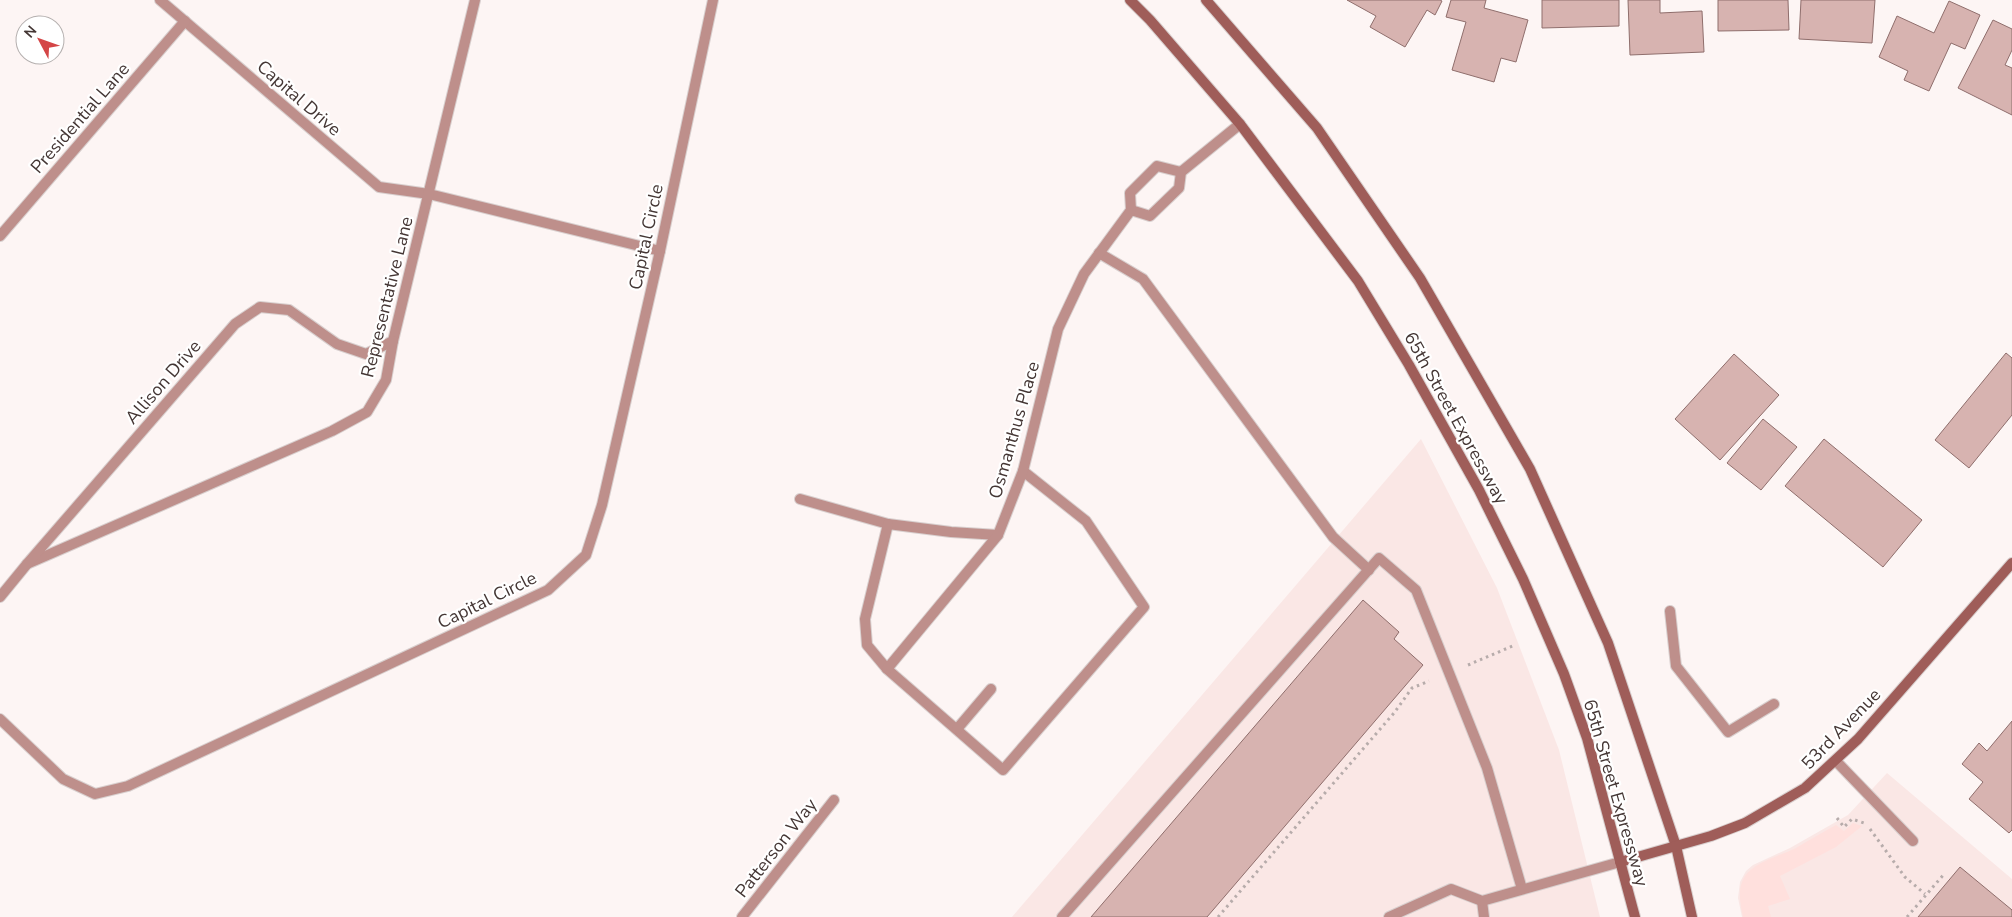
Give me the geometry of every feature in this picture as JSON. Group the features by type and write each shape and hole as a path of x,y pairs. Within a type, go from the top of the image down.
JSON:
{"main road":[{"name":"65th Street Expressway","path":"1130,0 1150,20 1240,124 1358,281 1409,364 1479,490 1523,579 1564,674 1587,738 1636,917"},
{"name":"65th Street Expressway","path":"1206,0 1317,128 1399,246 1420,278 1530,469 1608,643 1676,846 1692,917"},
{"name":"53rd Avenue","path":"1620,862 1711,836 1745,822 1805,788 1858,739 2012,563"}],"street":[{"name":"Capital Drive","path":"160,0 379,187 429,194 660,251"},
{"name":"Representative Lane","path":"27,564 332,431 367,412 386,380 393,341 476,0"},
{"name":"Capital Circle","path":"0,719 63,779 94,794 120,788 146,778 548,590 586,555 602,505 660,251 713,0"},
{"name":"Presidential Lane","path":"0,236 185,21"},
{"path":"1131,210 1150,216 1179,188 1181,172 1240,124"},
{"name":"Osmanthus Place","path":"887,669 998,535 1023,470 1058,329 1084,274 1131,210 1130,193 1157,166 1181,172"},
{"path":"1099,253 1143,279 1333,537 1369,570"},
{"name":"Allison Drive","path":"0,597 235,324 260,307 289,310 337,344 366,354 393,341"},
{"path":"888,524 865,619 867,645 887,669 1004,770 1144,606 1086,521 1023,470"},
{"path":"800,499 888,524 951,532 998,535"},
{"path":"1062,917 1380,558 1416,590 1487,768 1522,889"},
{"path":"1670,611 1676,666 1728,732 1774,704"},
{"path":"957,728 991,689"},
{"path":"1836,761 1913,841"},
{"name":"Patterson Way","path":"742,917 834,800"},
{"path":"1389,917 1451,889 1482,900 1620,862"},
{"path":"1482,900 1484,917"}],"path":[{"path":"1218,917 1394,714 1412,688 1515,645"},
{"path":"1837,818 1844,826 1852,819 1865,823 1905,877 1925,894"},
{"path":"1907,917 1944,873"}],"shaded area":[{"path":"1421,439 1497,588 1559,750 1600,917 1012,917"},
{"path":"1887,773 2012,879 2012,917 1742,917 1738,898 1740,882 1746,871 1753,865 1790,848 1848,815"},
{"path":"1853,823 1862,826 1836,847 1780,876 1790,899 1768,906 1771,917 1743,917 1740,891 1742,881 1749,871 1761,863 1796,848 1836,825 1844,831"}],"building":[{"path":"1347,0 1442,1 1435,15 1427,10 1405,47 1370,27 1376,16"},
{"path":"1451,0 1486,0 1484,8 1528,20 1516,62 1501,58 1494,82 1452,70 1466,22 1446,17"},
{"path":"1542,0 1619,0 1619,26 1542,28"},
{"path":"1628,0 1660,0 1660,13 1702,11 1704,52 1630,55"},
{"path":"1718,0 1788,0 1789,30 1718,31"},
{"path":"1801,0 1875,0 1872,43 1799,39"},
{"path":"1949,1 1980,15 1965,49 1951,43 1929,91 1904,80 1908,71 1879,57 1897,16 1934,33"},
{"path":"1993,20 2012,29 2012,50 2005,65 2012,68 2012,115 1958,88"},
{"path":"2006,353 2012,358 2012,415 1969,468 1935,440"},
{"path":"1734,354 1779,395 1720,460 1675,419"},
{"path":"1763,419 1797,447 1761,490 1727,463"},
{"path":"1824,439 1922,520 1883,567 1785,486"},
{"path":"1363,600 1399,632 1394,639 1423,665 1207,917 1091,917"},
{"path":"2012,721 2012,830 2009,833 1969,799 1983,782 1962,764 1979,743 1987,751"},
{"path":"1960,867 2012,910 2012,917 1918,917"}]}
